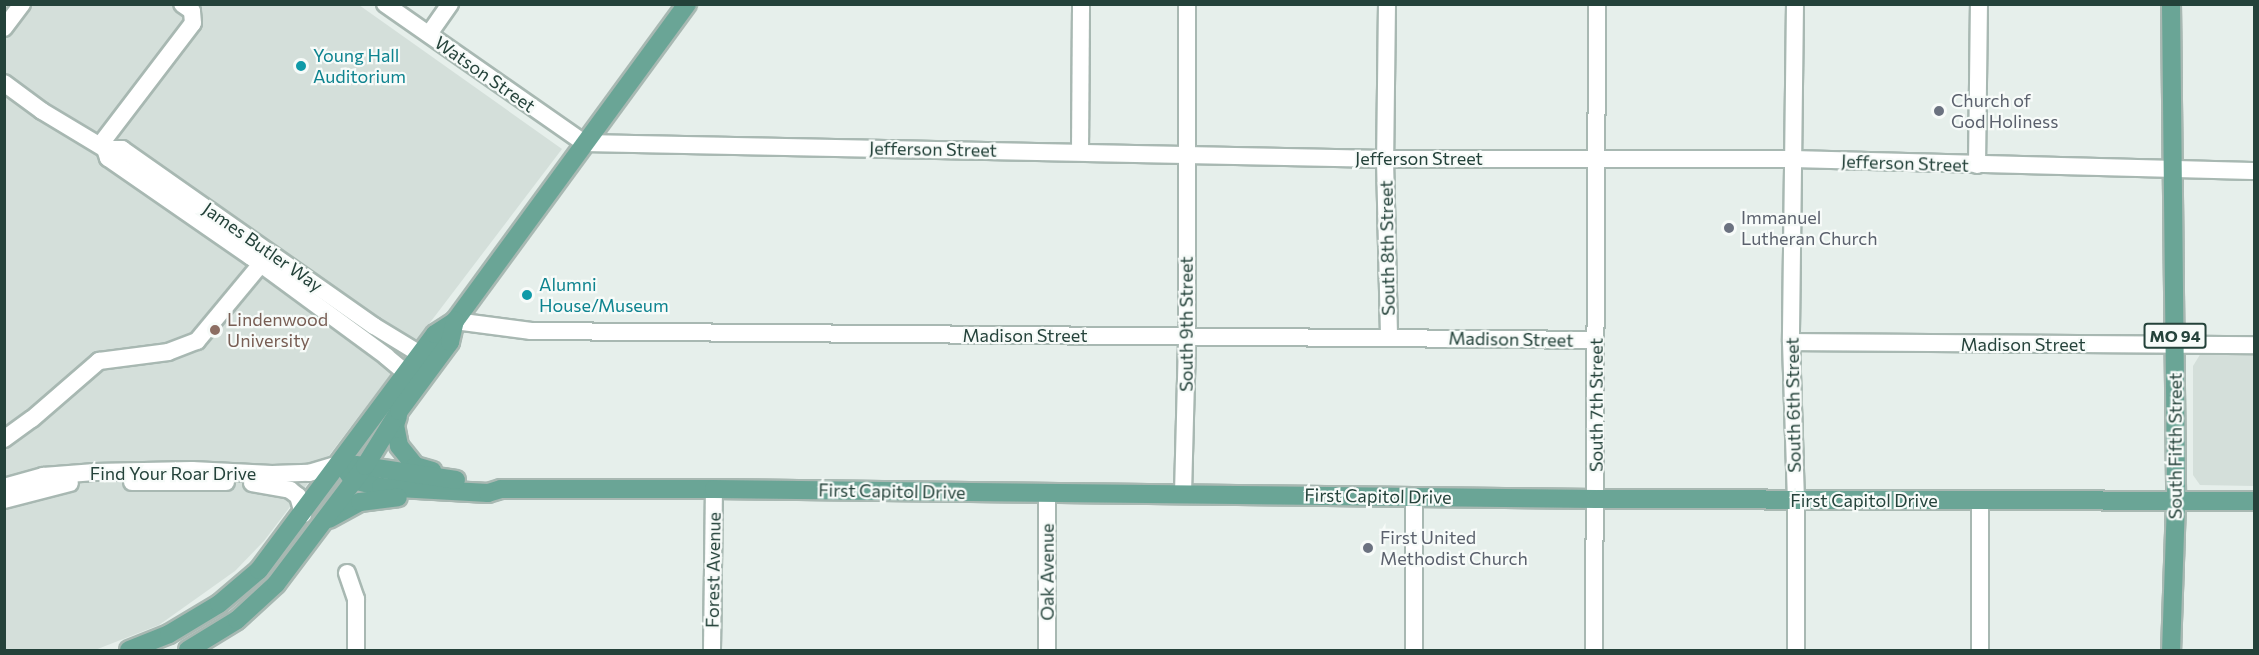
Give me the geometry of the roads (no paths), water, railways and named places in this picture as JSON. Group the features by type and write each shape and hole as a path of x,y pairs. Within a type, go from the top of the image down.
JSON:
{"main road":[{"path":"135,649 169,634 219,604 243,585 266,561 435,334 455,321 687,4"},
{"name":"MO 94","path":"2171,4 2172,170"},
{"name":"South Fifth Street","path":"2171,651 2176,502 2172,170"},
{"path":"188,651 237,620 260,602 276,584 359,473 399,411 450,342 455,321"},
{"path":"399,411 395,425 399,446 415,466 469,482"},
{"path":"341,463 359,473"},
{"name":"First Capitol Drive","path":"359,473 387,472 489,484 495,491"},
{"name":"First Capitol Drive","path":"359,473 381,487 495,491 714,489 1596,499 2254,501"},
{"path":"322,522 360,501 376,498 467,499 495,491"}],"street":[{"path":"4,28 22,4"},
{"path":"102,147 193,23 192,11 182,4"},
{"name":"Watson Street","path":"385,4 584,143"},
{"path":"429,34 450,4"},
{"path":"1080,151 1081,4"},
{"name":"South 9th Street","path":"1183,494 1187,4"},
{"name":"South 8th Street","path":"1387,4 1385,159 1389,338"},
{"name":"South 7th Street","path":"1594,651 1597,4"},
{"name":"South 6th Street","path":"1795,4 1791,159 1791,342 1796,500 1796,651"},
{"path":"1977,165 1979,4"},
{"name":"James Butler Way","path":"4,83 42,111 102,147 122,149 374,326 420,354"},
{"name":"Jefferson Street","path":"584,143 1080,151 1385,159 1791,159 2254,171"},
{"name":"James Butler Way","path":"102,147 108,158 261,264 406,373"},
{"path":"4,439 32,419 99,361 168,352 197,341 261,264"},
{"name":"Madison Street","path":"455,321 531,331 1595,340"},
{"name":"Madison Street","path":"1791,342 2254,345"},
{"name":"Find Your Roar Drive","path":"4,487 43,476 95,472 192,470 282,474 309,473 341,463"},
{"name":"Find Your Roar Drive","path":"4,500 61,484 250,483 290,490 298,496 303,514"},
{"name":"Forest Avenue","path":"712,651 714,489"},
{"name":"Oak Avenue","path":"1047,493 1047,651"},
{"path":"1414,497 1414,651"},
{"path":"1980,501 1980,651"},
{"path":"347,573 356,598 356,651"}],"place":[{"name":"Young Hall Auditorium","path":"301,66"},
{"name":"Church of God Holiness","path":"1939,111"},
{"name":"Immanuel Lutheran Church","path":"1729,228"},
{"name":"Alumni House/Museum","path":"527,295"},
{"name":"Lindenwood University","path":"215,330"},
{"name":"First United Methodist Church","path":"1368,548"}]}
